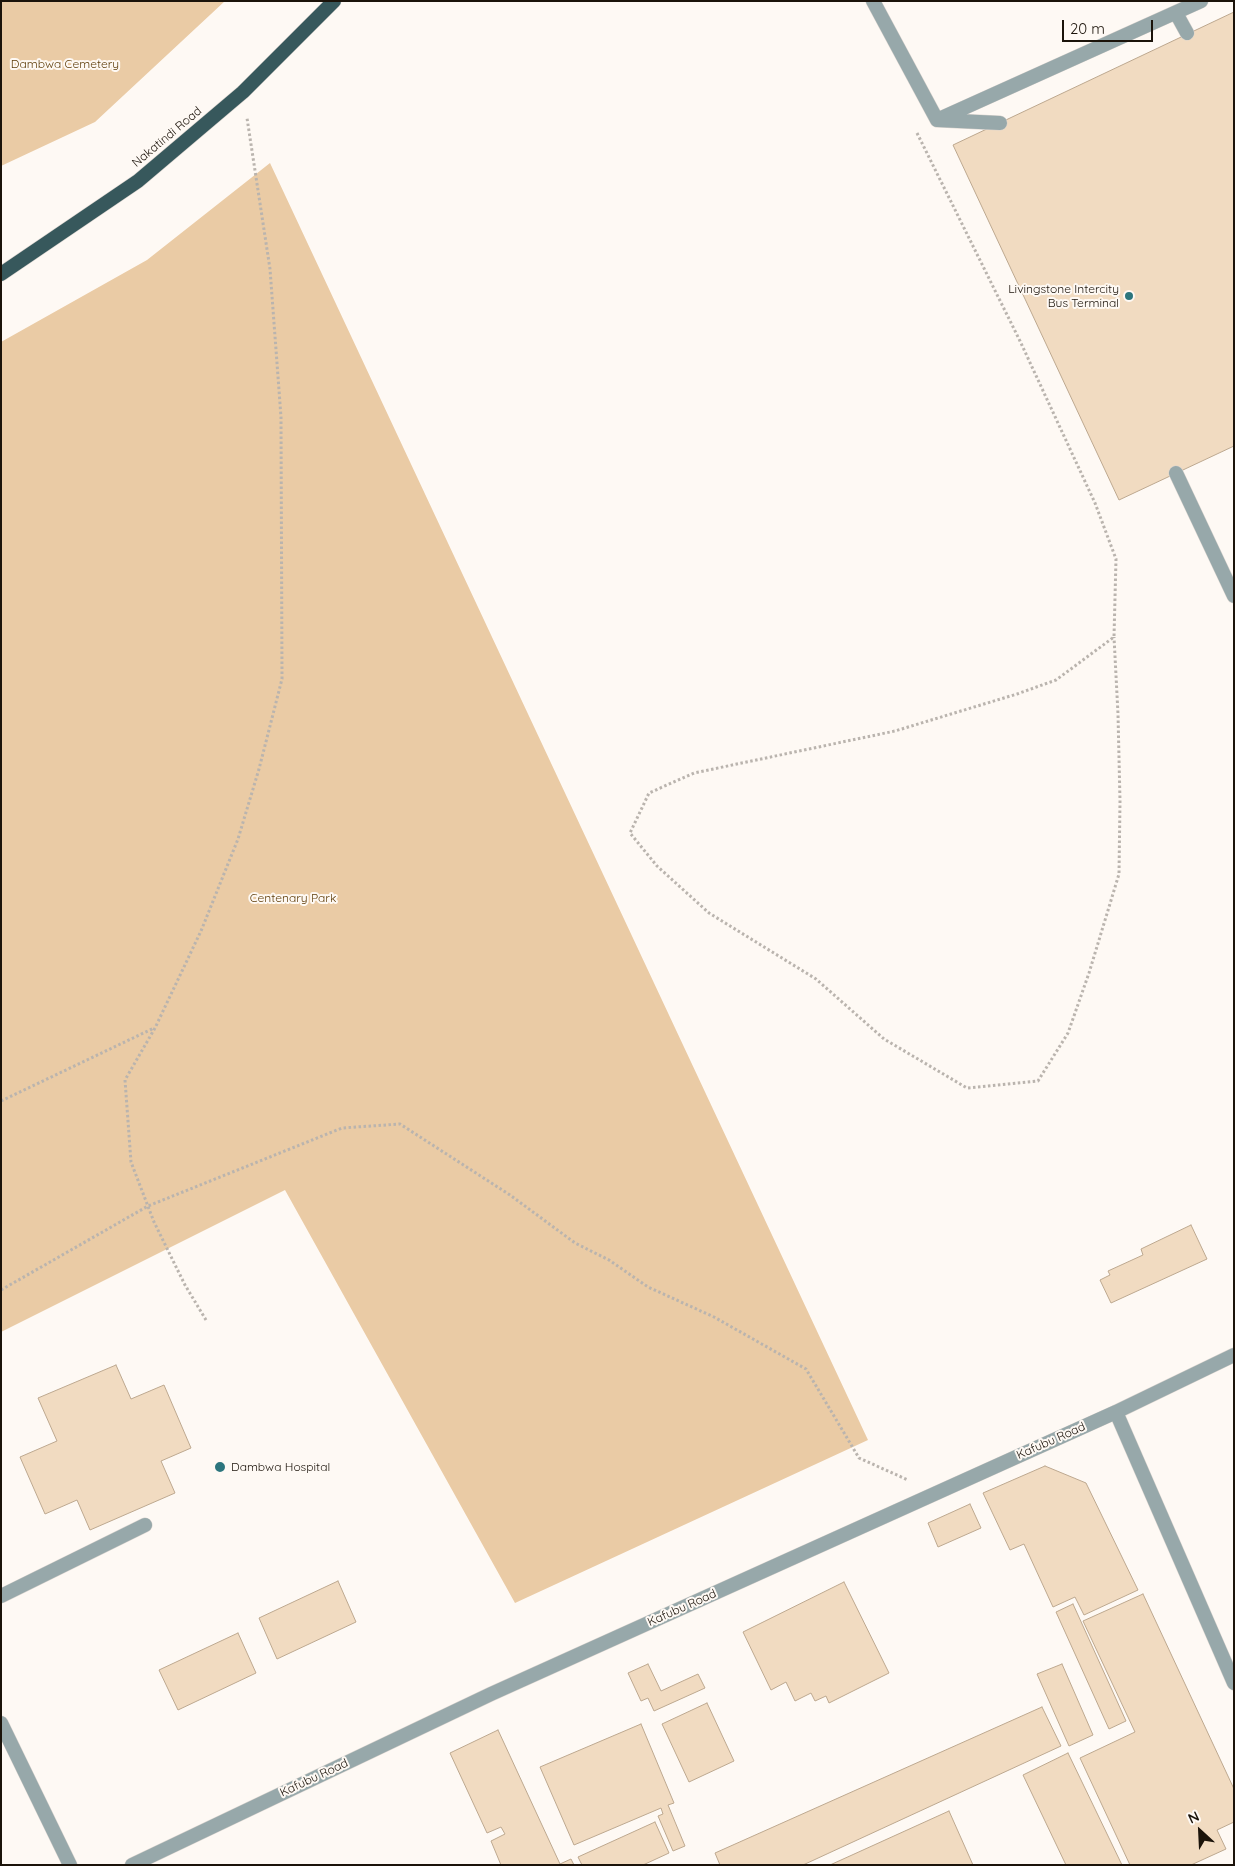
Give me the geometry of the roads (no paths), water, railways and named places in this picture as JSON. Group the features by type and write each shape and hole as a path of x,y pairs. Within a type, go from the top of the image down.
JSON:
{"highway":[{"name":"Nakatindi Road","path":"1,274 138,181 243,92 334,1"}],"street":[{"path":"873,1 937,120"},
{"path":"937,120 1201,1"},
{"path":"1176,13 1188,34"},
{"path":"937,120 1000,123"},
{"path":"1176,473 1234,596"},
{"name":"Kafubu Road","path":"132,1865 490,1694 1116,1412 1234,1355"},
{"path":"1116,1412 1234,1683"},
{"path":"1,1596 145,1526"},
{"path":"1,1723 70,1865"}],"place":[{"name":"Livingstone Intercity Bus Terminal","path":"1129,296"},
{"name":"Dambwa Hospital","path":"220,1467"}],"park label":[{"name":"Dambwa Cemetery","path":"65,64"},
{"name":"Centenary Park","path":"293,898"}]}
